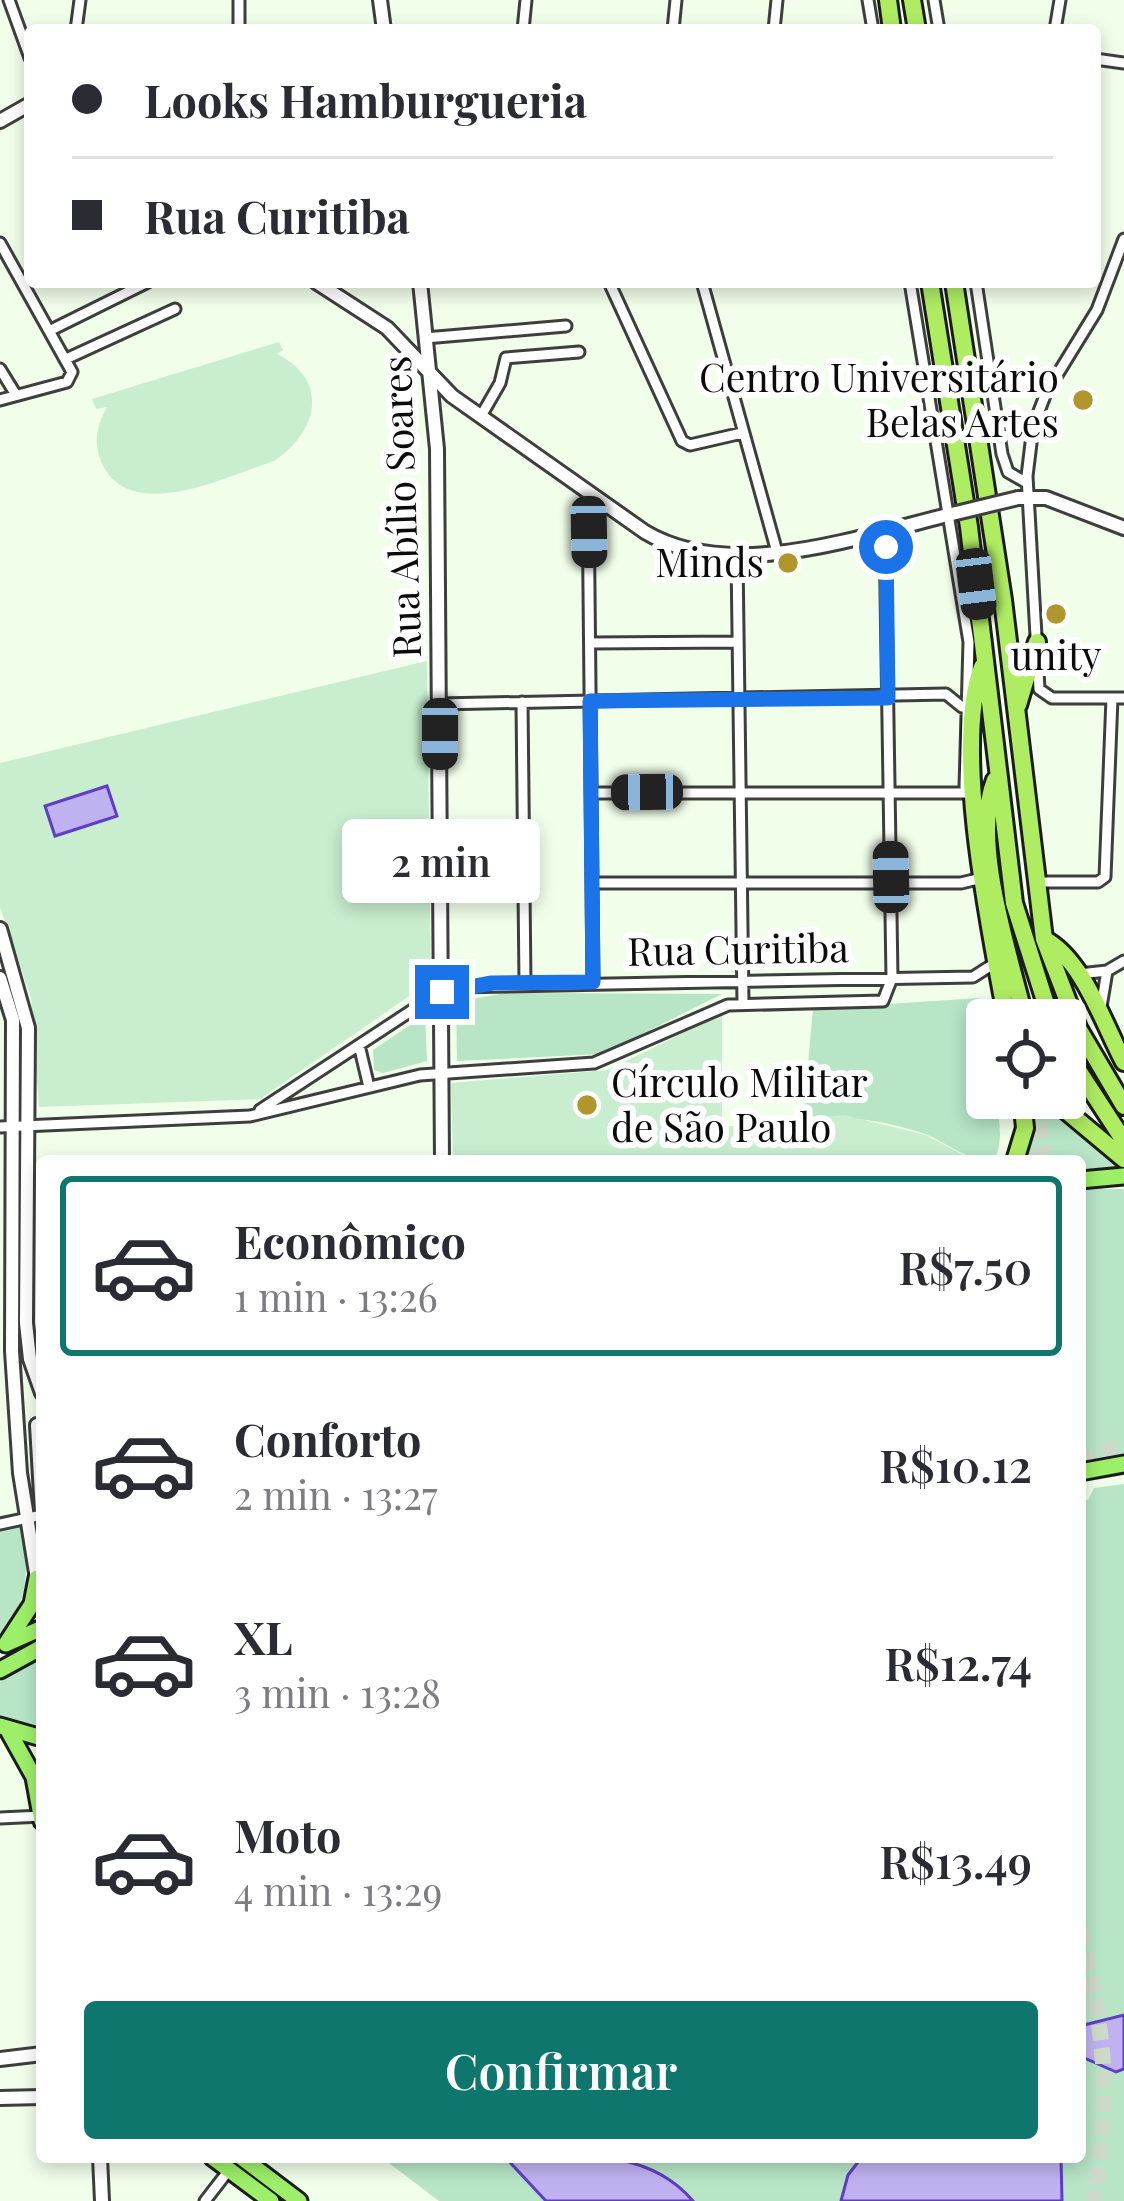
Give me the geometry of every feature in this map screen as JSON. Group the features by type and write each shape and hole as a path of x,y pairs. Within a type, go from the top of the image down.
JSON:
{"highway":[{"path":"931,288 985,661 1014,904 1044,999"},
{"path":"955,288 1044,940 1078,1028 1124,1106"},
{"path":"1016,712 1037,642"},
{"path":"985,661 973,712 976,823 1003,999"},
{"path":"998,774 988,817 996,897 1020,999"},
{"path":"1044,940 1060,950 1076,974 1124,1062"},
{"path":"1086,1082 1124,1141"},
{"path":"1018,1155 1024,1142 1023,1119"},
{"path":"1076,1119 1124,1160"}],"main road":[{"path":"1086,1179 1124,1176"},
{"path":"1086,1471 1124,1464"},
{"path":"3,1646 32,1604 36,1583"},
{"path":"3,1646 36,1632"},
{"path":"0,1670 36,1650"},
{"path":"3,1730 36,1737"},
{"path":"3,1730 36,1788"},
{"path":"235,2163 271,2201"},
{"path":"235,2163 299,2201"}],"street":[{"path":"9,0 24,41"},
{"path":"1035,882 1097,882 1105,877 1118,698 1041,693 1025,493 1039,409 1097,310 1124,238"},
{"path":"0,243 24,285"},
{"path":"15,269 24,265"},
{"path":"0,400 67,382 72,372 25,288"},
{"path":"49,331 136,288"},
{"path":"325,288 387,328 426,372 588,492 659,541 702,555 777,552 1025,493"},
{"name":"Rua Abílio Soares","path":"421,288 437,449 439,1155"},
{"path":"612,288 682,441 690,445 742,433"},
{"path":"704,288 777,552"},
{"path":"911,288 969,642 966,793 976,823"},
{"path":"977,288 1008,472 1025,493 1124,528"},
{"path":"66,359 175,309"},
{"path":"425,338 566,326"},
{"path":"481,416 500,383 506,358 579,352"},
{"path":"0,369 16,395"},
{"path":"588,492 593,982"},
{"path":"885,529 892,978"},
{"path":"737,557 743,1003"},
{"path":"590,643 738,642"},
{"path":"440,704 949,695 964,714"},
{"path":"522,702 525,983"},
{"path":"592,793 966,793"},
{"path":"592,884 966,883 982,878"},
{"path":"0,929 30,1122 28,1347 36,1373"},
{"path":"1076,974 1107,971 1124,961"},
{"name":"Rua Curitiba","path":"442,992 525,983 973,977 996,962"},
{"path":"1100,1018 1107,971"},
{"path":"0,978 11,1005 7,1125 11,1298 6,1352 36,1572"},
{"name":"Rua Curitiba","path":"7,1125 250,1116 441,1072 594,1064 692,1018 743,1003 878,1003 888,995 892,978"},
{"path":"250,1116 442,992"},
{"path":"359,1045 369,1087"},
{"path":"11,1298 27,1299"},
{"path":"6,1352 28,1347"},
{"path":"17,1415 36,1424"},
{"path":"0,1524 36,1515"},
{"path":"0,1818 36,1819"},
{"path":"0,2059 36,2055"},
{"path":"0,2098 36,2096"},
{"path":"100,2163 102,2201"},
{"path":"205,2201 235,2163"}],"green space":[{"path":"279,342 283,350 277,354 294,365 311,392 308,422 289,449 274,461 181,491 133,491 114,481 97,447 107,407 96,409 92,399"},
{"path":"427,661 431,981 260,1099 39,1107 31,998 0,907 0,763"},
{"path":"505,993 722,994 602,1054 457,1061 456,1002"},
{"path":"979,998 966,999 966,1119 999,1119 996,1155 968,1155 895,1125 850,1118 803,1119 813,1009"},
{"name":"Círculo Militar de São Paulo","path":"722,1014 722,1127 844,1115 926,1135 964,1155 453,1155 451,1083 608,1070"},
{"path":"425,1015 427,1061 383,1073 374,1070 373,1050"},
{"path":"1027,1119 1085,1119 1122,1167 1086,1169 1086,1155 1024,1155"},
{"path":"1086,1189 1124,1189 1124,1461 1086,1467"},
{"path":"1124,1484 1124,2201 439,2201 389,2163 1086,2163 1086,1500 1094,1488"},
{"path":"21,1525 25,1584 17,1610 0,1637 0,1530"},
{"path":"36,1658 36,1729 0,1717 0,1682"}],"shaded area":[{"path":"107,786 117,816 55,836 45,806"},
{"path":"1124,2015 1124,2069 1116,2072 1086,2059 1086,2024"},
{"path":"511,2163 633,2163 674,2183 693,2201 546,2201"},
{"path":"857,2163 1061,2163 1062,2201 841,2201 848,2175"}],"tunnel":[{"path":"1040,1119 1042,1155"},
{"path":"1086,1459 1124,1443"},
{"path":"1086,1958 1100,2033 1104,2096 1093,2201"}],"place":[{"name":"Centro Universitário Belas Artes","path":"1083,400"},
{"name":"Minds","path":"788,563"},
{"name":"unity","path":"1056,614"},
{"name":"Círculo Militar de São Paulo","path":"587,1105"}],"route":[{"path":"442,992 492,983 593,982 590,701 888,698 886,547"}]}
